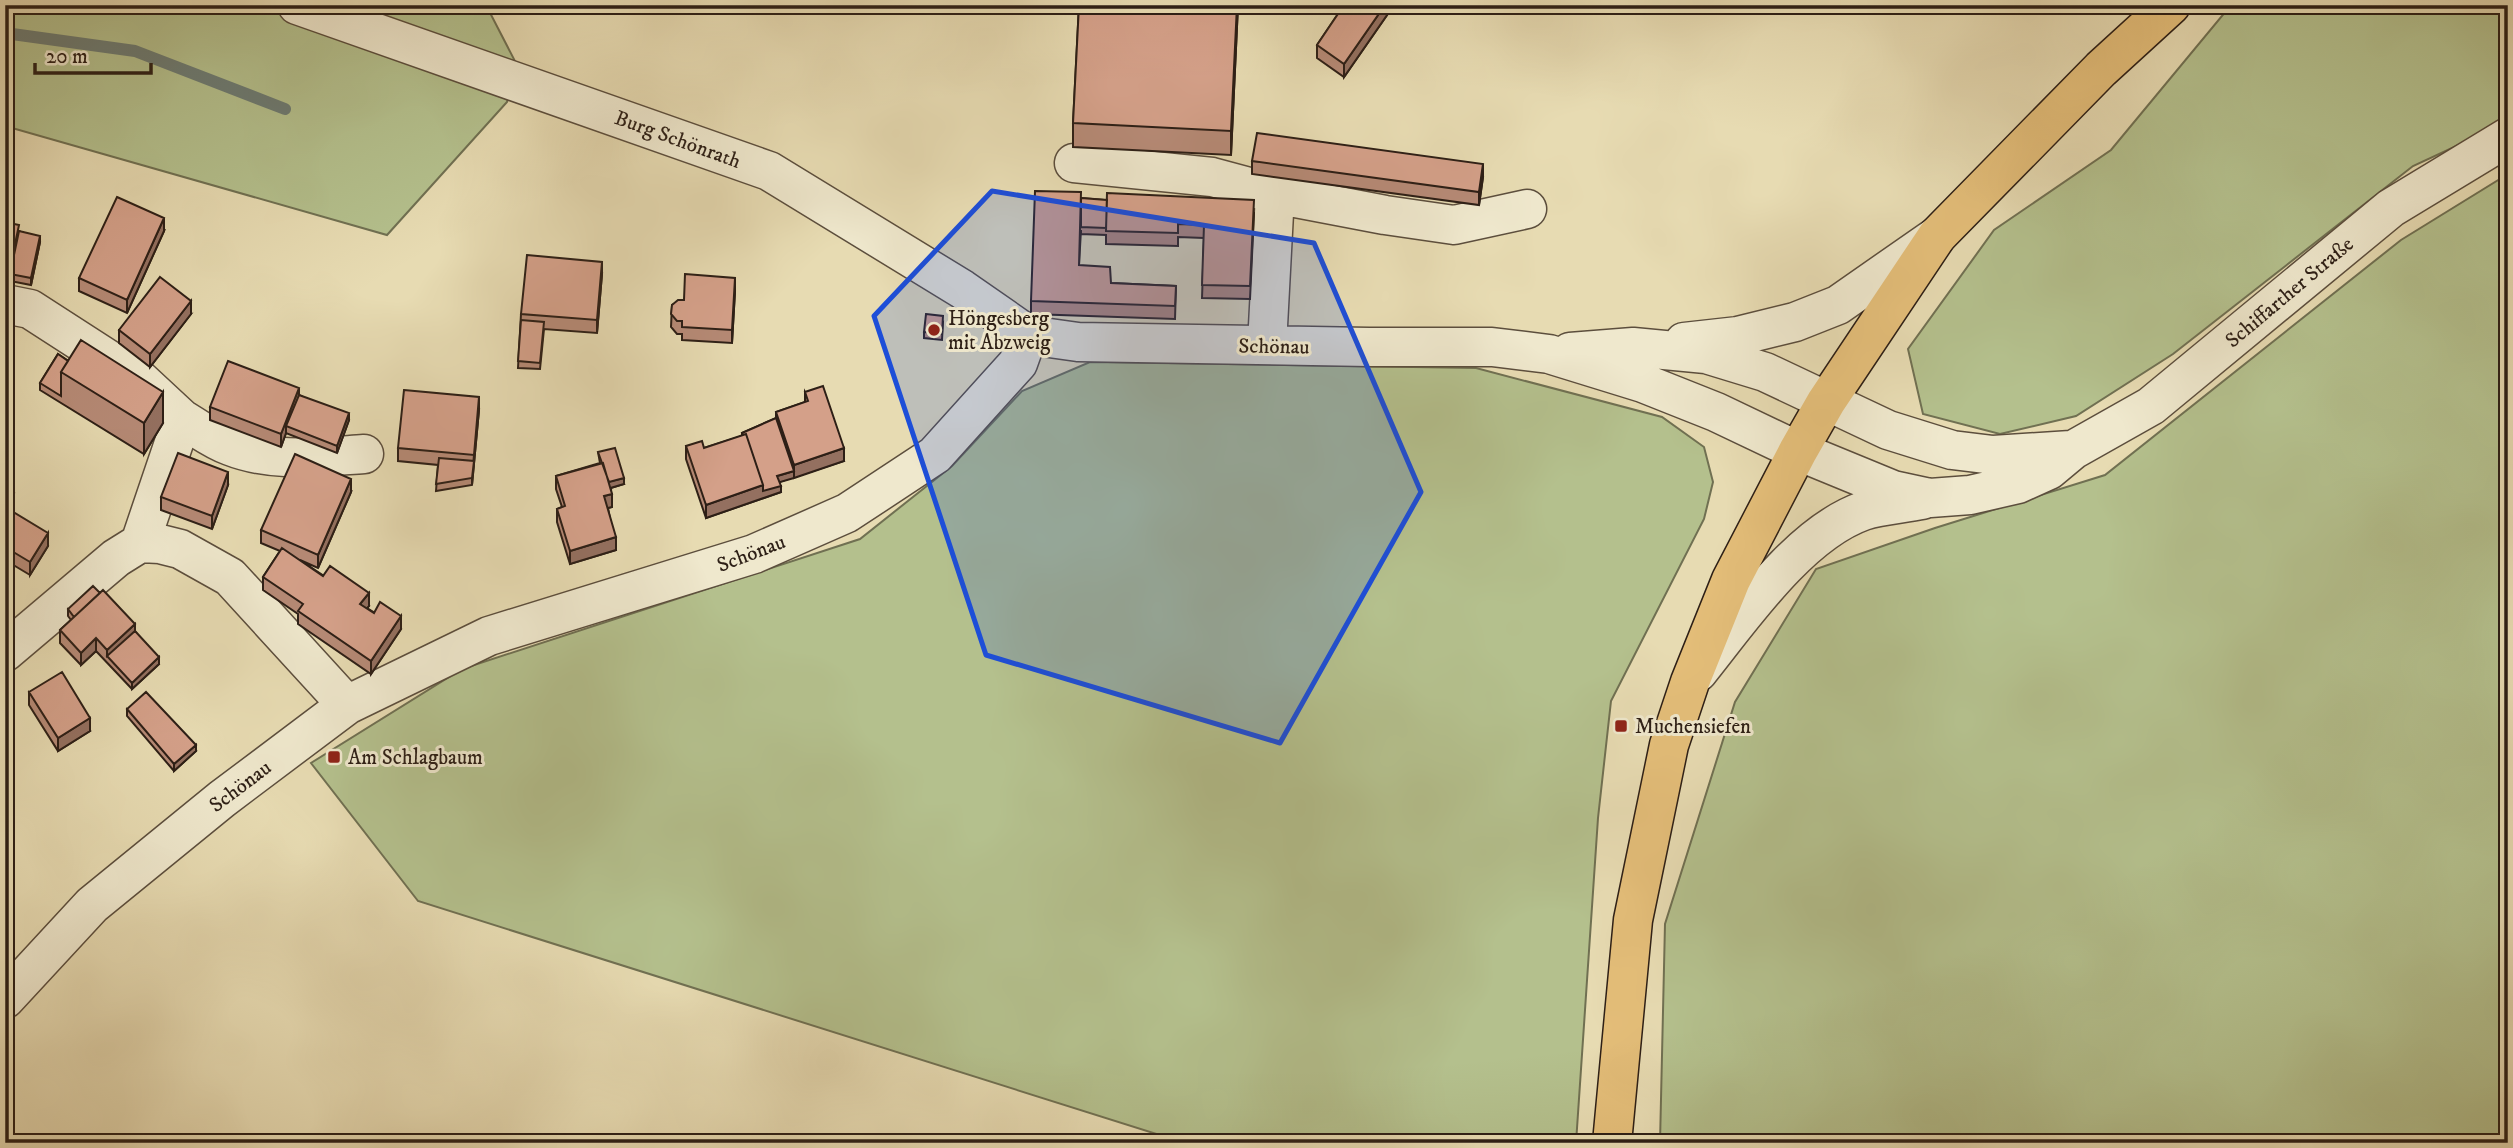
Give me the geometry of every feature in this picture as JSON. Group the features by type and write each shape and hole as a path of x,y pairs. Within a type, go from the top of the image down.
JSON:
{"main road":[{"path":"1612,1143 1633,920 1669,745 1690,682 1731,580 1826,402 1937,236 2101,69 2171,5"}],"street":[{"name":"Burg Schönrath","path":"297,5 769,172 962,289 1028,335"},
{"name":"Schiffarther Straße","path":"1798,451 1893,490 1930,498 1970,495 2018,484 2049,470 2073,450 2151,406 2391,208 2508,137"},
{"path":"1074,163 1212,177 1275,194 1454,225 1527,209"},
{"path":"1267,345 1275,194"},
{"path":"1633,347 1738,336 1795,322 1838,305 1937,236"},
{"path":"5,304 30,309 141,380 182,419 229,446 271,457 364,454"},
{"name":"Schönau","path":"5,999 92,905 222,799 347,705 489,636 754,554 847,513 935,456 1018,363 1028,335 1079,342 1492,347 1549,354 1643,383 1716,412 1798,451"},
{"name":"Schönau","path":"1549,354 1633,347 1706,354 1765,372 1826,402"},
{"name":"Schiffarther Straße","path":"1826,402 1888,430 1952,450 1993,456 2073,450"},
{"path":"140,543 182,419"},
{"path":"1690,682 1768,586 1815,537 1863,512 1930,498"},
{"path":"5,652 116,558 140,543 160,544 180,549 230,577 347,705"}],"highlighted area":[{"path":"992,191 1314,243 1421,492 1280,743 986,655 874,316"}],"green space":[{"path":"5,5 486,5 517,65 507,102 387,235 5,126"},
{"path":"2231,5 2508,5 2508,122 2413,166 2173,354 2076,416 2000,434 1923,414 1908,349 1994,230 2111,150"},
{"path":"2508,174 2508,1143 1660,1143 1665,924 1735,702 1816,569 1935,528 2105,475 2401,240"},
{"path":"1090,362 1476,368 1662,417 1704,447 1713,482 1704,519 1611,701 1598,818 1576,1143 1185,1143 418,901 311,763 462,669 860,539 952,466 1022,391"}],"building":[{"path":"1079,5 1237,5 1231,131 1073,123"},
{"path":"1344,5 1385,5 1344,64 1317,45"},
{"path":"1257,133 1483,164 1479,192 1252,161"},
{"path":"1035,191 1081,192 1079,265 1110,267 1111,283 1176,286 1175,306 1031,301"},
{"path":"1107,193 1254,200 1250,286 1202,285 1204,225 1178,224 1178,233 1106,231"},
{"path":"117,197 164,218 127,300 79,278"},
{"path":"1081,198 1107,200 1106,228 1081,227"},
{"path":"5,222 19,225 10,268 5,267"},
{"path":"19,231 40,236 31,278 10,274"},
{"path":"527,255 602,262 597,320 521,314"},
{"path":"685,274 735,278 732,330 682,327 682,321 677,321 671,314 672,305 678,300 684,300"},
{"path":"160,277 191,301 150,354 119,330"},
{"name":"Höngesberg mit Abzweig","path":"926,314 943,316 942,334 924,332"},
{"path":"521,320 544,322 540,363 518,361"},
{"path":"81,340 163,392 144,423 61,372"},
{"path":"58,354 68,361 61,372 61,396 40,383"},
{"path":"228,361 299,388 281,434 210,407"},
{"path":"823,386 844,448 794,465 776,412 808,401 805,392"},
{"path":"404,390 479,397 474,455 398,448"},
{"path":"299,395 349,413 337,446 286,426"},
{"path":"776,418 794,471 777,476 781,486 763,491 746,434 742,433"},
{"path":"746,434 763,485 706,505 686,446 702,441 704,448"},
{"path":"615,448 624,478 609,482 598,452"},
{"path":"178,453 228,472 212,516 161,497"},
{"path":"295,454 351,479 318,555 261,530"},
{"path":"439,458 474,461 472,478 436,484"},
{"path":"603,463 612,494 604,496 616,537 570,551 557,509 565,506 556,476"},
{"path":"5,487 14,493 5,507"},
{"path":"5,507 48,533 30,562 5,547"},
{"path":"282,548 323,576 330,566 369,593 360,604 374,613 380,602 401,616 371,661 298,611 303,604 263,577"},
{"path":"93,586 100,593 74,617 68,609"},
{"path":"103,590 135,624 107,650 96,638 81,653 60,630"},
{"path":"135,631 159,657 132,683 107,656"},
{"path":"62,672 90,718 58,738 29,692"},
{"path":"146,692 196,745 174,764 127,709"}],"waterway":[{"path":"5,33 135,51 285,109"}],"place":[{"name":"Höngesberg mit Abzweig","path":"934,330"},
{"name":"Muchensiefen","path":"1621,726"},
{"name":"Am Schlagbaum","path":"334,757"}]}
